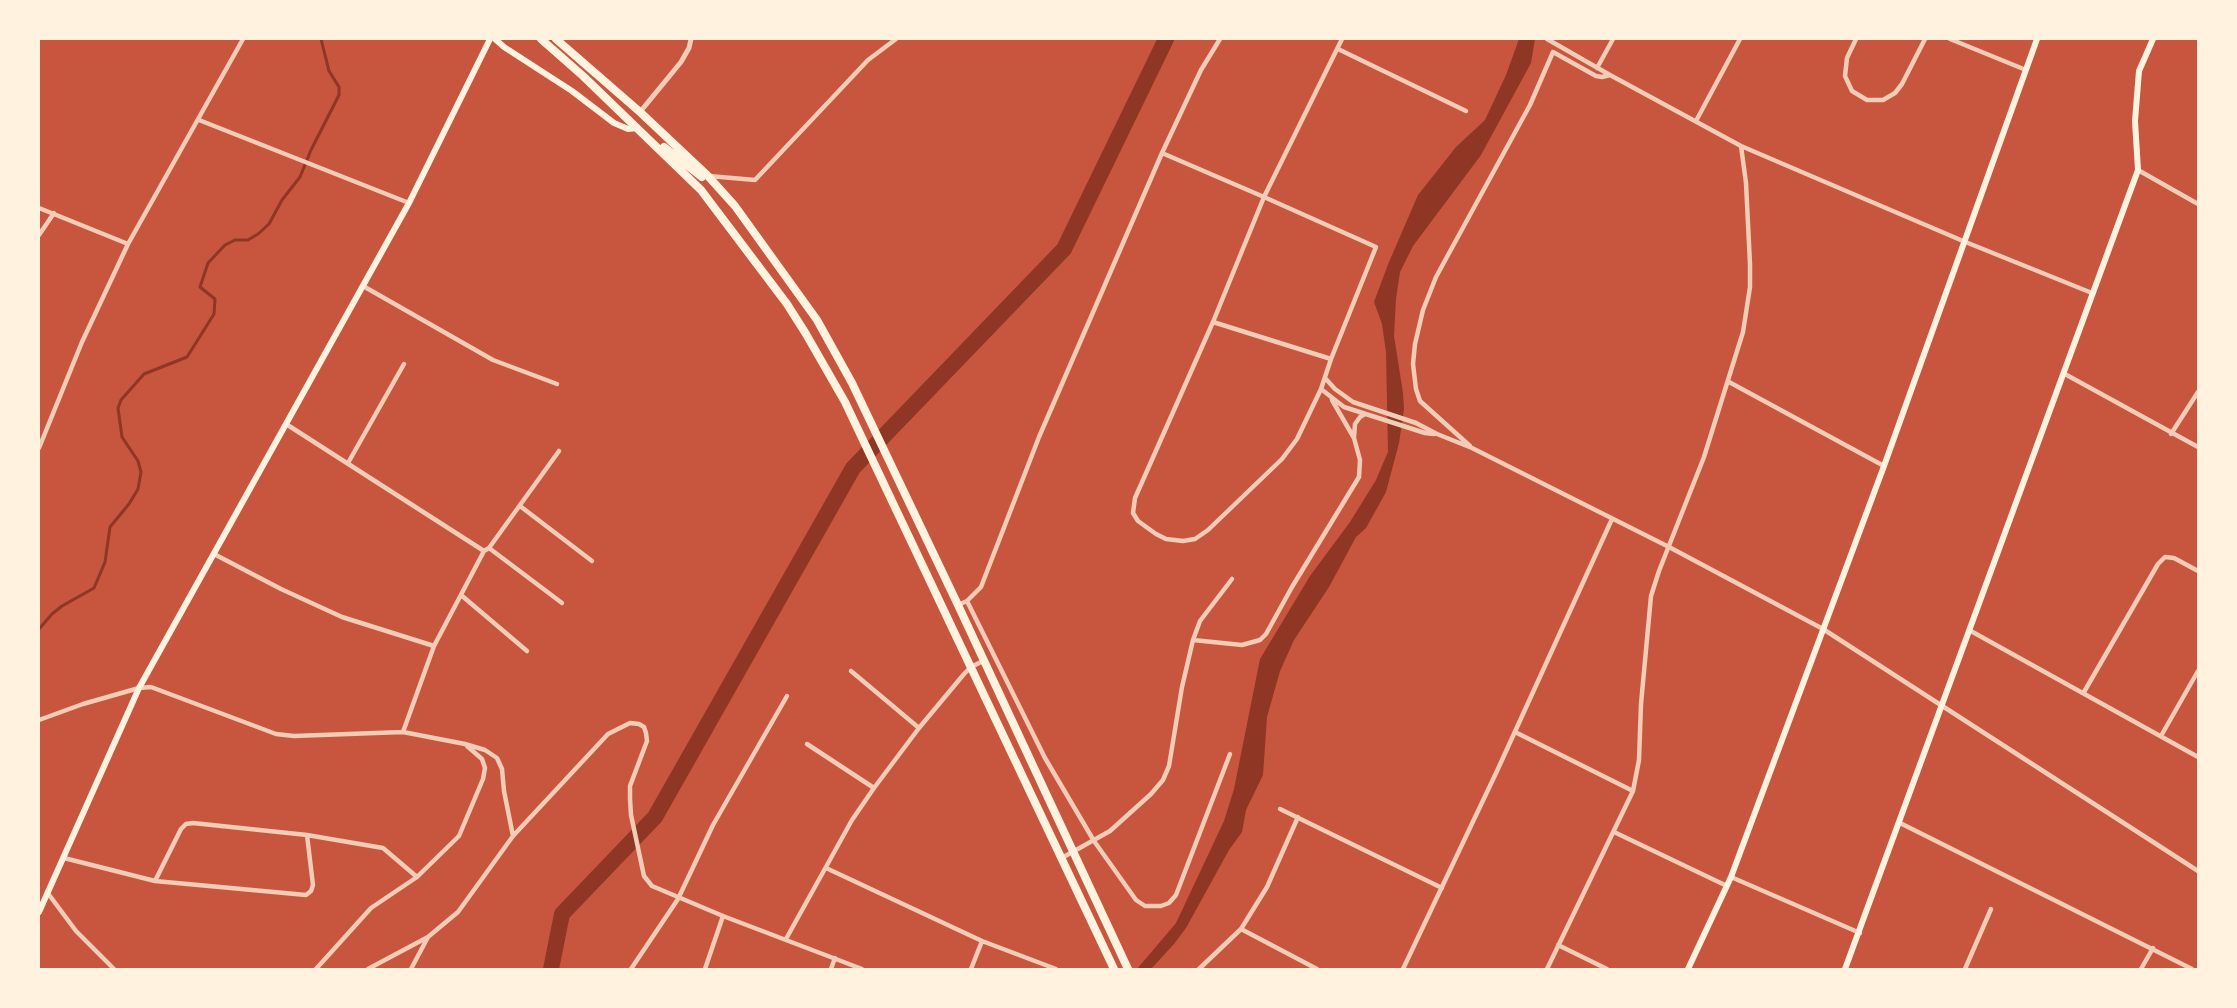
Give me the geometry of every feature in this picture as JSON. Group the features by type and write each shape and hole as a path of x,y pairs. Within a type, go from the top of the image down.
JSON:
{"highway":[{"path":"541,39 638,128 701,190 732,228 787,304 845,402 1114,969"},
{"path":"556,39 640,112 708,176 729,199 817,320 852,383 1128,969"},
{"path":"599,92 640,112"},
{"path":"640,112 646,136"},
{"path":"654,144 664,147 729,199"},
{"path":"944,610 958,605"}],"main road":[{"path":"39,912 139,688 409,203 490,39"},
{"path":"495,39 572,91 614,123 628,129 638,128"},
{"path":"1688,969 1731,877 1884,466 2037,39"},
{"path":"1845,969 2138,170 2135,121 2139,71 2153,39"}],"street":[{"path":"39,448 82,342 128,244 243,39"},
{"path":"640,112 681,62 691,39"},
{"path":"708,176 755,180 868,60 896,39"},
{"path":"958,605 967,601 981,586 1039,437 1162,153 1207,57 1220,39"},
{"path":"1162,153 1264,197 1376,247 1321,389 1297,440 1282,459 1208,530 1195,539 1183,541 1166,539 1137,521 1133,513 1136,498 1213,322 1264,197 1342,39"},
{"path":"1548,39 1741,146 1963,241 2092,293"},
{"path":"1597,68 1613,39"},
{"path":"1696,121 1740,39"},
{"path":"1856,39 1847,58 1845,76 1852,91 1867,99 1883,100 1895,93 1902,84 1925,39"},
{"path":"1950,39 2026,70"},
{"path":"1338,49 1466,111"},
{"path":"1472,448 1420,401 1413,364 1423,309 1436,277 1530,105 1552,52 1596,76 1610,75"},
{"path":"199,120 409,203"},
{"path":"1546,969 1633,791 1639,760 1641,704 1651,596 1704,457 1743,333 1750,279 1746,183 1741,146"},
{"path":"2138,170 2198,204"},
{"path":"39,208 128,244"},
{"path":"39,235 54,213"},
{"path":"363,286 493,360 557,384"},
{"path":"1213,322 1331,359"},
{"path":"348,463 404,364"},
{"path":"2063,373 2198,447"},
{"path":"1325,378 1335,389 1353,402 1416,423 1472,448 1669,547 1823,629 2198,872"},
{"path":"1729,382 1884,466"},
{"path":"1321,389 1332,400 1344,407 1437,434"},
{"path":"2171,434 2198,392"},
{"path":"1193,640 1242,645 1260,640 1266,634 1359,477 1360,460 1354,438 1332,400"},
{"path":"1354,438 1355,424 1365,414"},
{"path":"286,424 487,549 562,603"},
{"path":"403,732 434,646 487,549 559,451"},
{"path":"519,506 592,561"},
{"path":"1403,969 1612,519"},
{"path":"214,554 281,589 342,617 434,646"},
{"path":"2084,692 2158,564 2165,557 2174,558 2198,571"},
{"path":"1060,859 1110,831 1143,802 1163,780 1169,766 1182,687 1193,640 1200,621 1232,579"},
{"path":"461,596 527,651"},
{"path":"967,601 1045,758 1094,841 1136,900 1145,906 1154,908 1169,903 1176,895 1230,754"},
{"path":"1969,630 2198,757"},
{"path":"786,939 852,819 919,728 971,667 983,661"},
{"path":"2161,736 2198,671"},
{"path":"851,672 919,728"},
{"path":"39,720 83,704 139,688 151,687 276,734 294,736 403,732 465,744 485,750 497,758 502,769 513,836"},
{"path":"631,969 678,899 713,825 787,696"},
{"path":"368,969 428,937 458,912 513,836 608,734 630,723 644,727 647,741 630,786 632,815 644,876 651,886 678,899 862,969"},
{"path":"1515,732 1633,791"},
{"path":"316,969 371,908 417,877 459,836 483,779 485,768 482,759 465,744"},
{"path":"807,744 874,788"},
{"path":"1280,809 1442,888"},
{"path":"1199,969 1241,929 1267,886 1298,817"},
{"path":"155,881 181,829 186,824 193,823 307,835 382,848 417,877"},
{"path":"1899,823 2192,969"},
{"path":"1614,832 1727,886"},
{"path":"64,858 155,881 306,895 311,891 313,885 307,835"},
{"path":"826,868 982,941 1056,969"},
{"path":"1731,877 1860,933"},
{"path":"47,892 76,931 114,969"},
{"path":"1965,969 1991,909"},
{"path":"705,969 723,916"},
{"path":"1241,929 1317,969"},
{"path":"411,969 428,937"},
{"path":"972,969 982,941"},
{"path":"1558,945 1607,969"},
{"path":"2141,969 2152,948"},
{"path":"831,969 835,958"}],"shaded area":[{"path":"1519,39 1535,39 1531,63 1481,155 1413,246 1400,272 1394,336 1404,409 1399,443 1386,492 1366,528 1356,537 1329,587 1294,640 1280,671 1267,717 1263,775 1246,810 1242,832 1229,850 1186,928 1174,944 1151,969 1137,969 1176,923 1224,821 1234,789 1260,659 1310,576 1350,522 1376,480 1388,452 1386,352 1382,324 1374,302 1418,195 1456,147 1485,120 1506,75"}],"waterway":[{"path":"39,629 62,606 94,588 105,562 110,527 138,489 141,472 138,461 122,437 118,408 121,400 144,374 187,357 214,314 215,299 200,287 208,263 225,245 235,240 248,240 269,224 282,200 300,177 339,95 339,87 329,71 321,39"},
{"path":"551,969 562,914 655,817 853,468 1064,249 1166,39"}]}
